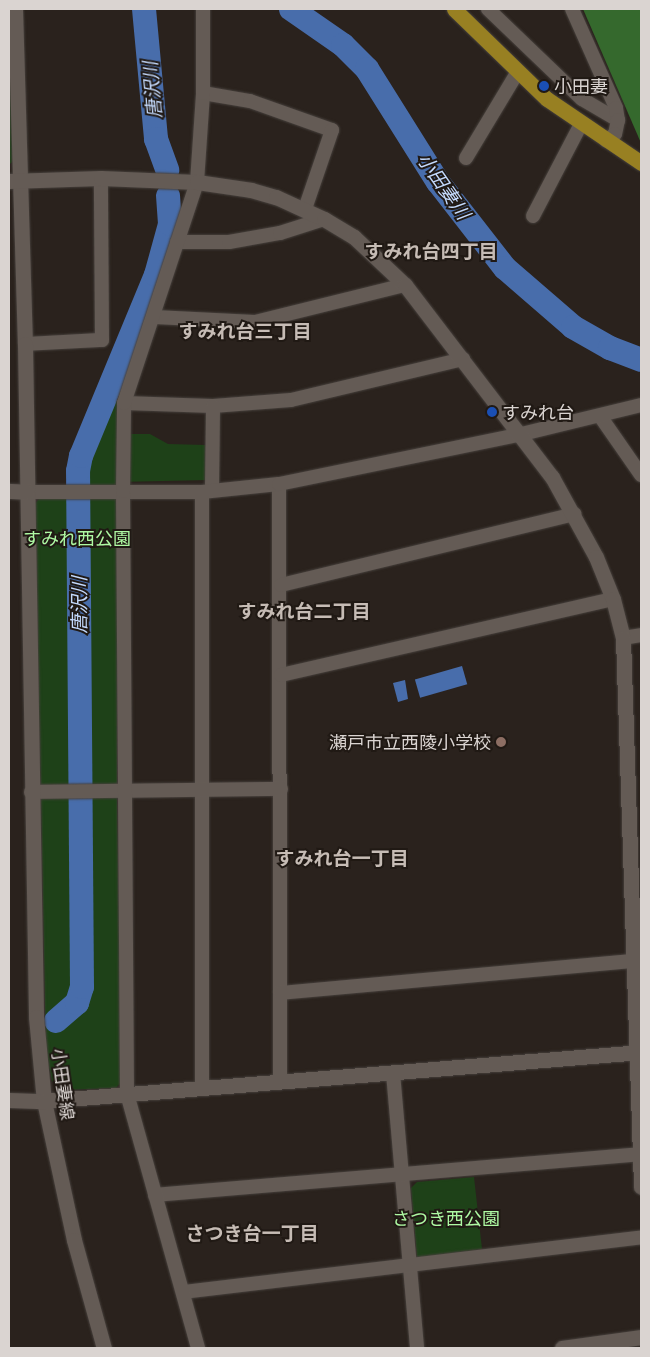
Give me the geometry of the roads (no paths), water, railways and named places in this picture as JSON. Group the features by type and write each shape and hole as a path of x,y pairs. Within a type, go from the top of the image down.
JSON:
{"highway":[{"path":"454,9 517,73 581,124 641,163"}],"street":[{"name":"小田妻線","path":"15,9 14,181 25,344 36,1017 44,1101 74,1240 104,1348"},
{"path":"198,1348 127,1094 123,491 124,403 155,318 197,182 203,93 203,9"},
{"path":"488,9 582,99 618,120"},
{"path":"572,9 616,108 618,120 615,134 606,141"},
{"path":"466,158 517,73"},
{"path":"203,93 250,101 332,130 305,209"},
{"path":"533,216 581,124"},
{"path":"25,344 102,340 101,178"},
{"path":"14,181 101,178 197,182 251,190 305,209 324,219 354,237 405,285 522,434 575,514 613,599 623,638 638,960 641,1187"},
{"path":"178,242 229,242 280,233 324,219"},
{"path":"155,318 255,322 405,285"},
{"path":"124,403 213,406 291,400 463,359"},
{"path":"9,491 207,491 279,484 522,434 641,405"},
{"path":"202,1088 202,791 207,491 213,406"},
{"path":"600,416 641,475"},
{"path":"279,484 281,585 280,1081"},
{"path":"281,585 575,514"},
{"path":"281,675 613,599"},
{"path":"623,638 641,635"},
{"path":"31,792 281,789"},
{"path":"280,993 638,960"},
{"path":"9,1100 44,1101 640,1053"},
{"path":"393,1073 417,1348"},
{"path":"155,1195 402,1176 641,1154"},
{"path":"183,1292 641,1237"},
{"path":"562,1348 641,1337"}],"water":[{"path":"462,666 467,684 420,698 415,680"},
{"path":"405,680 408,699 398,702 393,683"}],"waterway":[{"name":"唐沢川","path":"144,9 156,139 167,170"},
{"name":"小田妻川","path":"291,9 343,45 367,69 438,182 505,268 573,327 610,348 641,360"},
{"name":"唐沢川","path":"56,1021 77,1003 82,987 78,471 81,456 156,275 170,224 168,196"}],"place":[{"name":"小田妻","path":"544,86"},
{"name":"すみれ台","path":"492,412"},
{"name":"瀬戸市立西陵小学校","path":"501,742"}],"district":[{"name":"すみれ台四丁目","path":"431,251"},
{"name":"すみれ台三丁目","path":"245,331"},
{"name":"すみれ台二丁目","path":"304,611"},
{"name":"すみれ台一丁目","path":"342,858"},
{"name":"さつき台一丁目","path":"252,1233"}],"park label":[{"name":"すみれ西公園","path":"77,538"},
{"name":"さつき西公園","path":"446,1218"}]}
